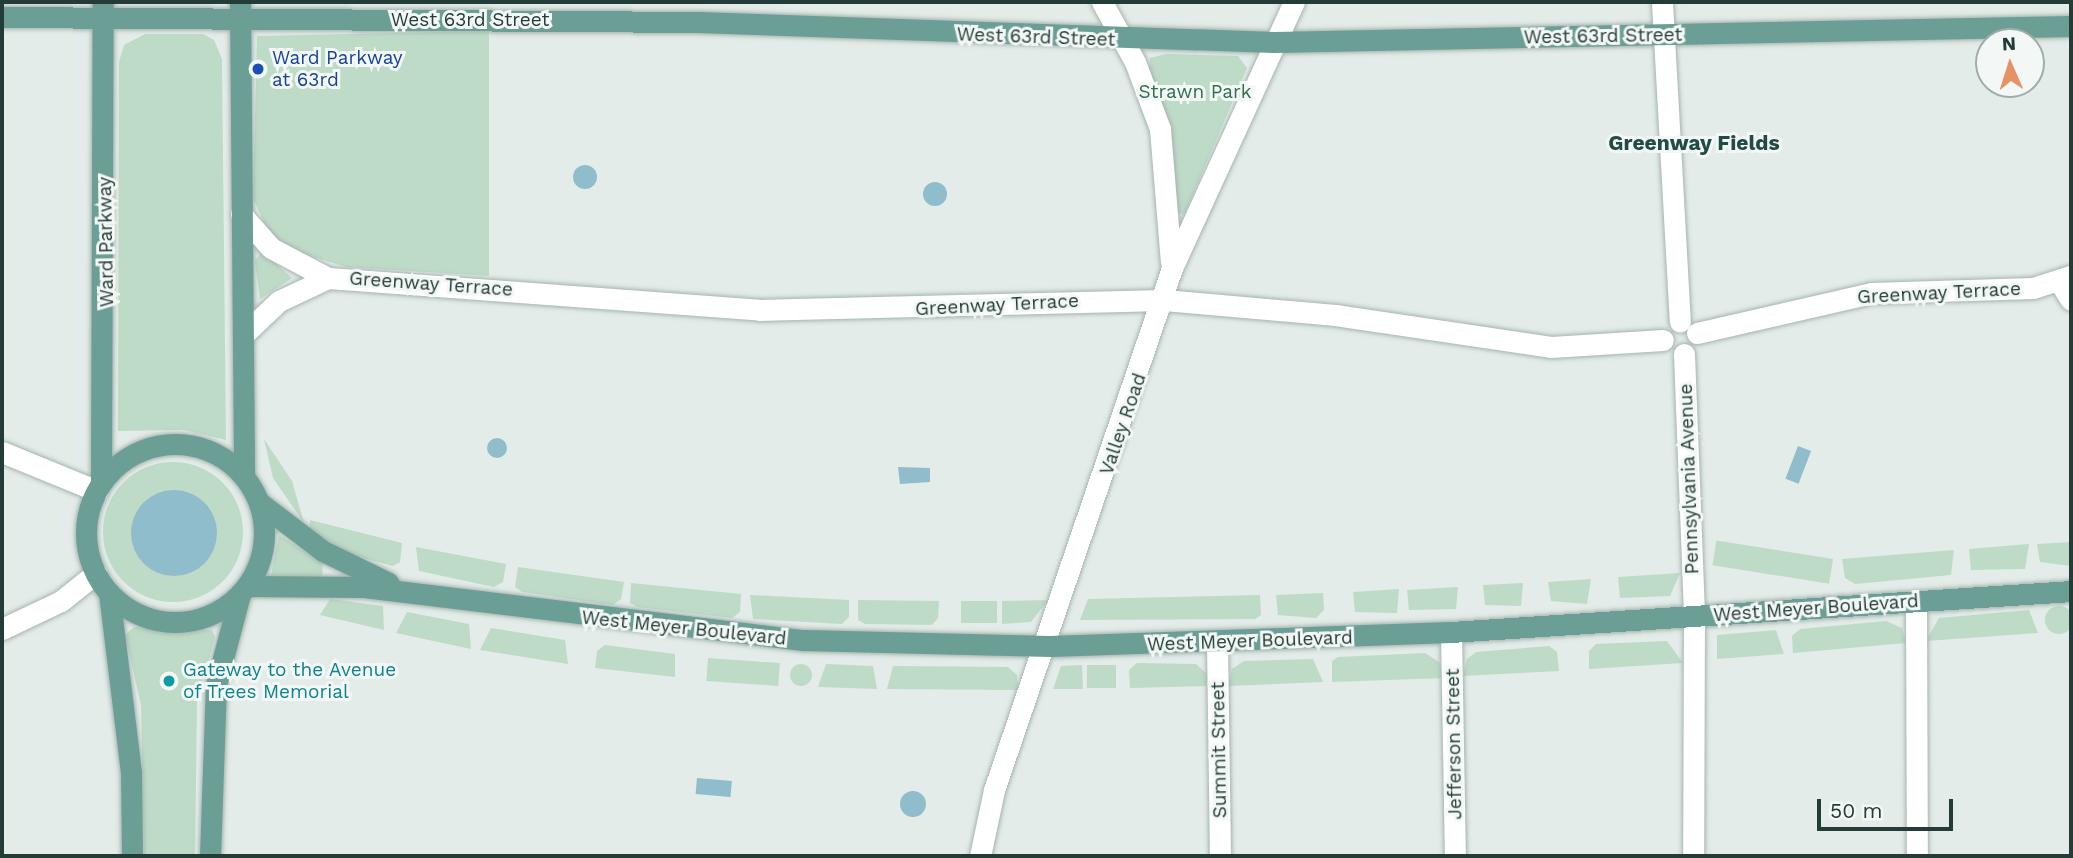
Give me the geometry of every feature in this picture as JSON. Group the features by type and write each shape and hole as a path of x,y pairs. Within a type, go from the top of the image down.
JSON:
{"main road":[{"name":"West 63rd Street","path":"2,17 104,10 240,10 699,22 1123,39 1274,42 2071,26"},
{"name":"Ward Parkway","path":"99,486 104,10"},
{"path":"240,10 244,476"},
{"path":"210,856 216,685 244,590 265,542 260,503 244,476 200,448 174,444 124,460 99,486 86,533 96,573 109,593 128,609 175,622 199,620 244,590 364,587 431,596"},
{"path":"260,503 354,568 431,596"},
{"name":"West Meyer Boulevard","path":"431,596 790,639 1042,646 1217,643 1451,632 2071,591"},
{"path":"109,593 131,772 132,856"}],"street":[{"path":"1102,2 1123,39 1160,129 1172,268"},
{"name":"Valley Road","path":"980,856 994,790 1164,300 1172,268 1294,2"},
{"path":"1662,2 1667,35 1688,327 1696,344 1684,354 1668,350 1663,340 1665,329 1688,327"},
{"name":"Greenway Terrace","path":"242,214 271,248 328,278 759,310 1164,300 1335,315 1552,347 1663,340"},
{"name":"Greenway Terrace","path":"243,335 279,301 328,278"},
{"name":"Greenway Terrace","path":"1688,327 1871,293 2010,290 2065,279 2071,300"},
{"name":"Pennsylvania Avenue","path":"1684,354 1694,617 1693,856"},
{"path":"2,452 99,486"},
{"path":"2,629 61,600 96,573"},
{"path":"1916,602 1917,856"},
{"name":"Jefferson Street","path":"1451,632 1455,856"},
{"name":"Summit Street","path":"1217,643 1220,856"}],"green space":[{"path":"489,31 489,276 346,267 291,250 267,229 253,198 257,36"},
{"path":"145,34 203,34 214,40 222,59 226,440 184,430 118,431 119,62 124,45"},
{"name":"Strawn Park","path":"1166,54 1238,56 1247,68 1184,215 1176,212 1149,77 1150,58"},
{"path":"262,251 292,278 260,299 255,261"},
{"path":"264,439 292,481 304,523 273,478"},
{"path":"173,462 200,467 222,483 238,505 243,532 238,559 222,581 200,597 173,602 146,597 124,581 108,559 103,532 108,505 124,483 146,467"},
{"path":"310,520 402,543 400,562 393,566 352,555 310,530"},
{"path":"279,535 323,563 322,579 270,580"},
{"path":"1716,541 1833,559 1829,584 1713,565"},
{"path":"2071,542 2071,566 2040,562 2037,544"},
{"path":"2029,544 2025,569 1971,570 1969,549"},
{"path":"416,547 506,564 503,582 494,587 419,571"},
{"path":"1954,550 1951,575 1855,584 1845,578 1842,559"},
{"path":"518,567 624,582 621,599 613,605 522,592 515,587"},
{"path":"1680,573 1670,596 1620,598 1618,577"},
{"path":"1591,579 1587,604 1551,601 1548,582"},
{"path":"631,583 741,594 740,612 732,618 637,607 630,603"},
{"path":"1523,583 1521,606 1485,605 1483,585"},
{"path":"1458,587 1456,609 1409,610 1407,590"},
{"path":"1399,589 1397,613 1355,612 1353,592"},
{"path":"1323,593 1324,610 1316,618 1278,615 1276,595"},
{"path":"750,595 849,600 849,617 842,624 753,619"},
{"path":"1260,595 1261,615 1255,619 1080,620 1088,599"},
{"path":"330,599 383,606 384,630 320,615"},
{"path":"858,600 939,601 938,618 932,625 865,624 858,620"},
{"path":"1048,600 1031,622 1002,624 1002,601"},
{"path":"961,601 997,601 997,623 961,623"},
{"path":"2059,606 2069,610 2073,620 2069,630 2059,634 2049,630 2045,620 2049,610"},
{"path":"2029,610 2038,633 1926,641 1939,618"},
{"path":"407,612 469,624 471,649 396,633"},
{"path":"1886,621 1902,628 1906,643 1793,653 1792,636 1800,629"},
{"path":"134,627 212,630 215,637 197,703 195,856 144,856 141,705 125,635"},
{"path":"491,628 565,640 568,664 480,650"},
{"path":"1776,630 1784,654 1717,659 1717,635"},
{"path":"1667,641 1683,663 1589,669 1589,651 1596,644"},
{"path":"605,645 675,654 675,677 595,668 597,651"},
{"path":"1549,646 1557,652 1559,671 1463,676 1467,659 1476,652"},
{"path":"1425,653 1439,662 1444,678 1332,682 1332,661 1338,657"},
{"path":"708,658 780,663 778,686 706,681"},
{"path":"1313,659 1323,682 1228,686 1232,669 1244,661"},
{"path":"1137,663 1196,664 1207,674 1208,686 1130,688 1129,670"},
{"path":"797,664 805,664 812,671 812,679 805,686 797,686 790,679 790,671"},
{"path":"826,664 873,666 877,689 818,687"},
{"path":"1082,665 1083,689 1053,689 1061,666"},
{"path":"1087,665 1116,665 1116,688 1087,688"},
{"path":"893,666 1008,667 1017,675 1018,690 887,689"}],"water":[{"path":"580,165 590,165 597,172 597,182 590,189 580,189 573,182 573,172"},
{"path":"935,182 943,186 947,194 943,202 935,206 927,202 923,194 927,186"},
{"path":"497,438 504,441 507,448 504,455 497,458 490,455 487,448 490,441"},
{"path":"1798,446 1811,451 1799,484 1785,479"},
{"path":"898,467 930,468 930,482 900,484"},
{"path":"174,490 190,494 204,503 213,517 217,533 213,549 204,563 190,572 174,576 158,572 144,563 135,549 131,533 135,517 144,503 158,494"},
{"path":"697,778 732,781 730,797 696,794"},
{"path":"913,791 922,795 926,804 922,813 913,817 904,813 900,804 904,795"}],"place":[{"name":"Ward Parkway at 63rd","path":"258,69"},
{"name":"Gateway to the Avenue of Trees Memorial","path":"169,681"}],"district":[{"name":"Greenway Fields","path":"1694,143"}]}
